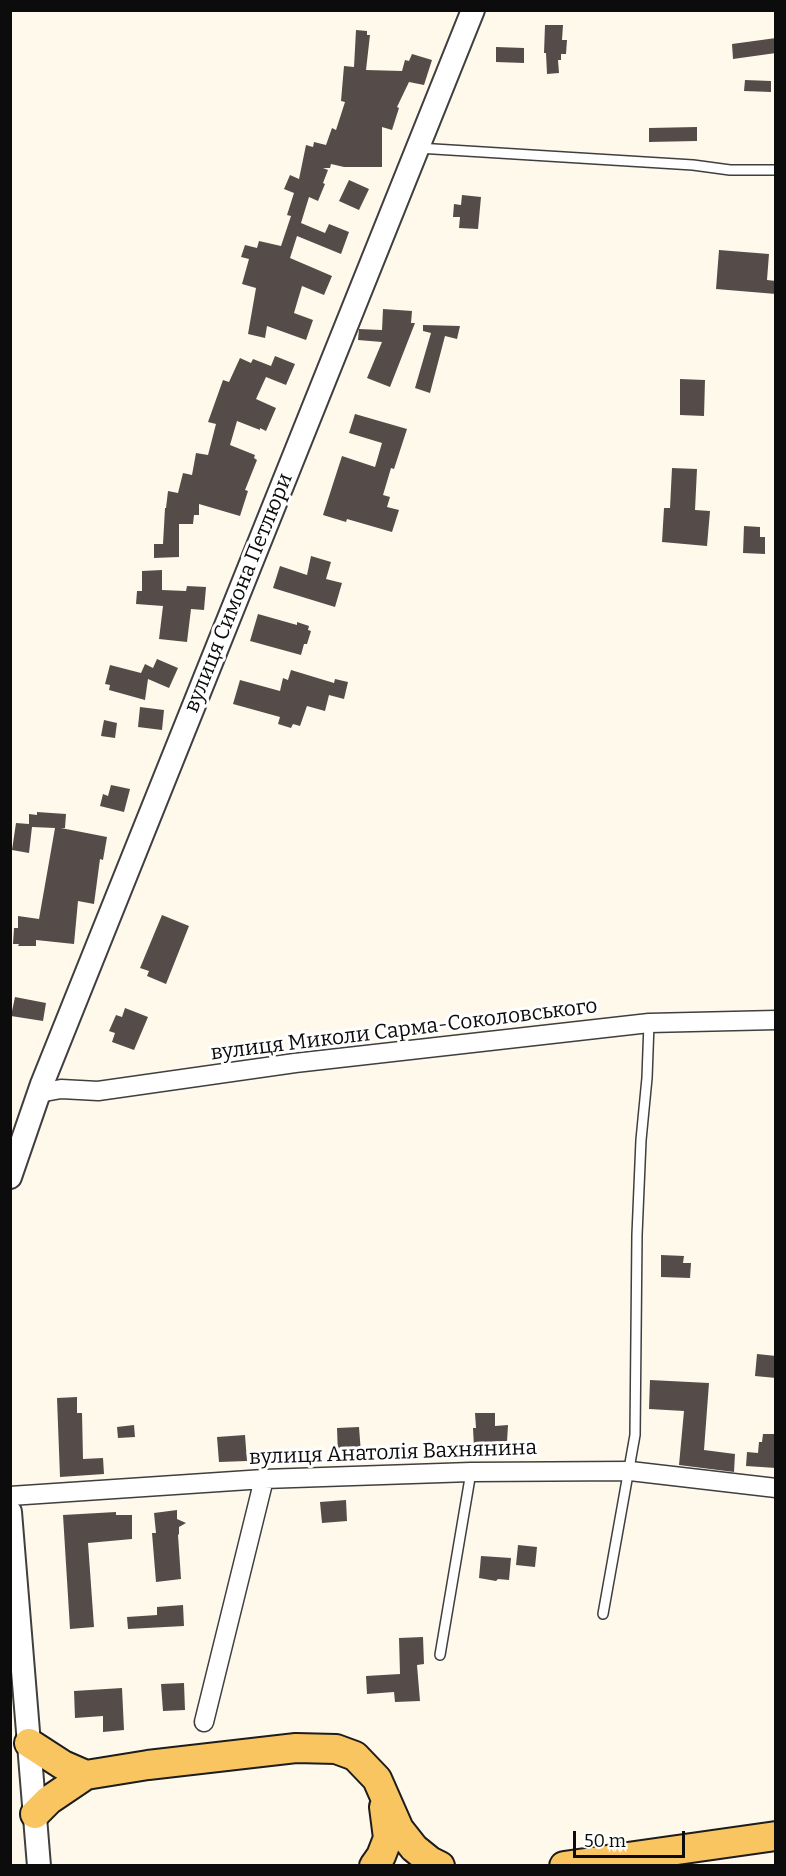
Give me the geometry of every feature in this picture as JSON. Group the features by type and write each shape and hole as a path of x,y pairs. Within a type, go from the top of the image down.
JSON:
{"main road":[{"path":"29,1743 63,1765 86,1774"},
{"path":"35,1814 56,1795 86,1774 306,1748 336,1749 355,1756 377,1779 399,1829 414,1848 440,1866"},
{"path":"374,1866 388,1838 386,1812 377,1779"},
{"path":"564,1866 776,1836"}],"street":[{"name":"вулиця Симона Петлюри","path":"10,1177 39,1093 473,10"},
{"name":"вулиця Миколи Сарма-Соколовського","path":"39,1093 62,1089 98,1091 295,1063 649,1023 776,1020"},
{"name":"вулиця Анатолія Вахнянина","path":"10,1496 264,1479 471,1472 630,1471 776,1488"},
{"path":"204,1722 264,1479"},
{"path":"10,1512 39,1866"}],"lane":[{"path":"418,148 693,165 730,170 776,170"},
{"path":"603,1614 635,1435 637,1235 649,1023"},
{"path":"440,1655 471,1472"}],"building":[{"path":"545,25 563,25 562,40 567,40 566,54 561,54 561,60 558,60 559,73 547,74 546,53 544,53"},
{"path":"356,30 367,31 367,35 370,35 366,70 402,71 405,60 409,61 412,54 432,60 424,85 409,82 397,107 399,108 392,130 382,127 382,167 344,167 331,164 330,168 323,168 328,170 318,201 309,197 301,223 325,233 329,224 349,232 341,254 297,236 290,258 332,276 324,295 302,286 294,313 313,320 306,340 267,326 265,338 248,334 256,288 242,284 249,259 241,257 245,245 257,248 259,241 281,246 291,216 287,215 294,193 284,189 290,175 299,179 306,145 313,147 314,142 326,145 332,128 336,130 345,102 341,101 344,66 354,67"},
{"path":"776,38 776,53 733,59 732,44"},
{"path":"496,47 524,48 524,63 496,62"},
{"path":"745,80 771,81 771,92 744,91"},
{"path":"697,127 697,141 649,142 649,128"},
{"path":"349,180 369,189 359,210 339,201"},
{"path":"462,195 481,197 478,229 459,228 460,217 453,217 454,204 461,205"},
{"path":"719,250 769,254 767,280 776,281 776,294 716,289"},
{"path":"383,309 412,311 411,323 415,323 390,387 367,378 382,342 358,340 359,329 382,330"},
{"path":"423,325 460,326 457,339 445,336 430,393 415,388 431,333 423,331"},
{"path":"275,356 295,364 286,385 266,377 256,399 276,408 266,431 237,421 230,445 255,455 254,458 257,460 245,490 248,491 240,516 199,504 199,515 194,515 193,524 179,524 179,557 154,558 154,544 163,544 168,491 178,493 183,473 192,475 196,453 208,455 216,424 208,422 223,380 229,382 240,358 251,363 253,359 271,366"},
{"path":"680,379 705,380 704,416 680,415"},
{"path":"355,414 407,429 383,495 390,497 387,507 399,510 392,532 347,519 346,522 323,515 342,456 375,467 382,443 349,433"},
{"path":"672,468 697,469 695,510 710,511 707,546 662,542 664,508 670,508"},
{"path":"744,526 760,527 760,537 765,537 765,554 743,553"},
{"path":"311,556 331,562 326,579 342,583 335,607 273,588 280,566 307,575"},
{"path":"162,570 162,590 186,591 187,586 206,587 204,610 191,609 187,642 159,639 163,606 136,604 137,591 142,591 142,571"},
{"path":"258,614 309,626 308,630 311,631 301,655 250,641"},
{"path":"157,659 178,668 169,688 148,679 145,700 109,690 110,685 105,684 110,665 141,673 145,664 153,668"},
{"path":"291,670 334,683 335,679 348,682 344,699 329,695 325,711 307,706 300,726 293,724 291,728 278,724 280,717 233,704 240,680 280,691 283,678 288,680"},
{"path":"140,707 164,710 162,730 138,727"},
{"path":"104,720 117,723 115,738 101,736"},
{"path":"111,785 130,789 124,812 100,806 103,794 108,796"},
{"path":"37,812 66,814 65,828 61,828 107,837 103,860 100,859 94,904 78,901 74,944 36,940 36,946 13,944 14,928 18,928 18,916 39,919 55,828 32,827 29,853 12,850 16,823 29,824 29,814 37,815"},
{"path":"162,915 189,926 166,984 147,976 149,971 140,968"},
{"path":"15,997 46,1003 43,1021 11,1016"},
{"path":"125,1008 148,1017 134,1050 112,1042 115,1033 109,1031 116,1015 122,1017"},
{"path":"661,1255 684,1256 683,1263 691,1263 690,1278 661,1277"},
{"path":"757,1354 776,1356 776,1378 755,1376"},
{"path":"650,1380 709,1383 704,1450 735,1454 734,1472 679,1465 684,1411 649,1409"},
{"path":"77,1397 77,1413 82,1413 83,1459 103,1458 104,1474 60,1477 57,1398"},
{"path":"475,1413 495,1413 495,1426 508,1425 507,1442 492,1443 492,1448 474,1448"},
{"path":"134,1425 135,1437 118,1438 117,1427"},
{"path":"359,1427 361,1453 338,1455 337,1428"},
{"path":"763,1434 776,1434 776,1468 746,1466 747,1452 758,1453 759,1442 762,1442"},
{"path":"245,1435 247,1461 219,1462 217,1437"},
{"path":"346,1500 347,1521 322,1523 320,1502"},
{"path":"177,1510 177,1519 186,1523 179,1527 178,1535 181,1579 156,1582 152,1533 156,1533 154,1513"},
{"path":"116,1512 116,1515 132,1515 132,1539 88,1543 94,1627 70,1629 63,1515"},
{"path":"518,1545 537,1547 535,1567 516,1565"},
{"path":"481,1556 511,1558 509,1580 498,1579 496,1581 479,1578"},
{"path":"183,1605 184,1626 128,1629 127,1617 157,1615 157,1607"},
{"path":"423,1637 424,1664 417,1665 420,1701 395,1702 394,1692 367,1694 366,1676 400,1674 399,1638"},
{"path":"184,1683 185,1710 163,1711 161,1684"},
{"path":"122,1688 124,1730 103,1732 103,1716 75,1718 74,1691"}]}
